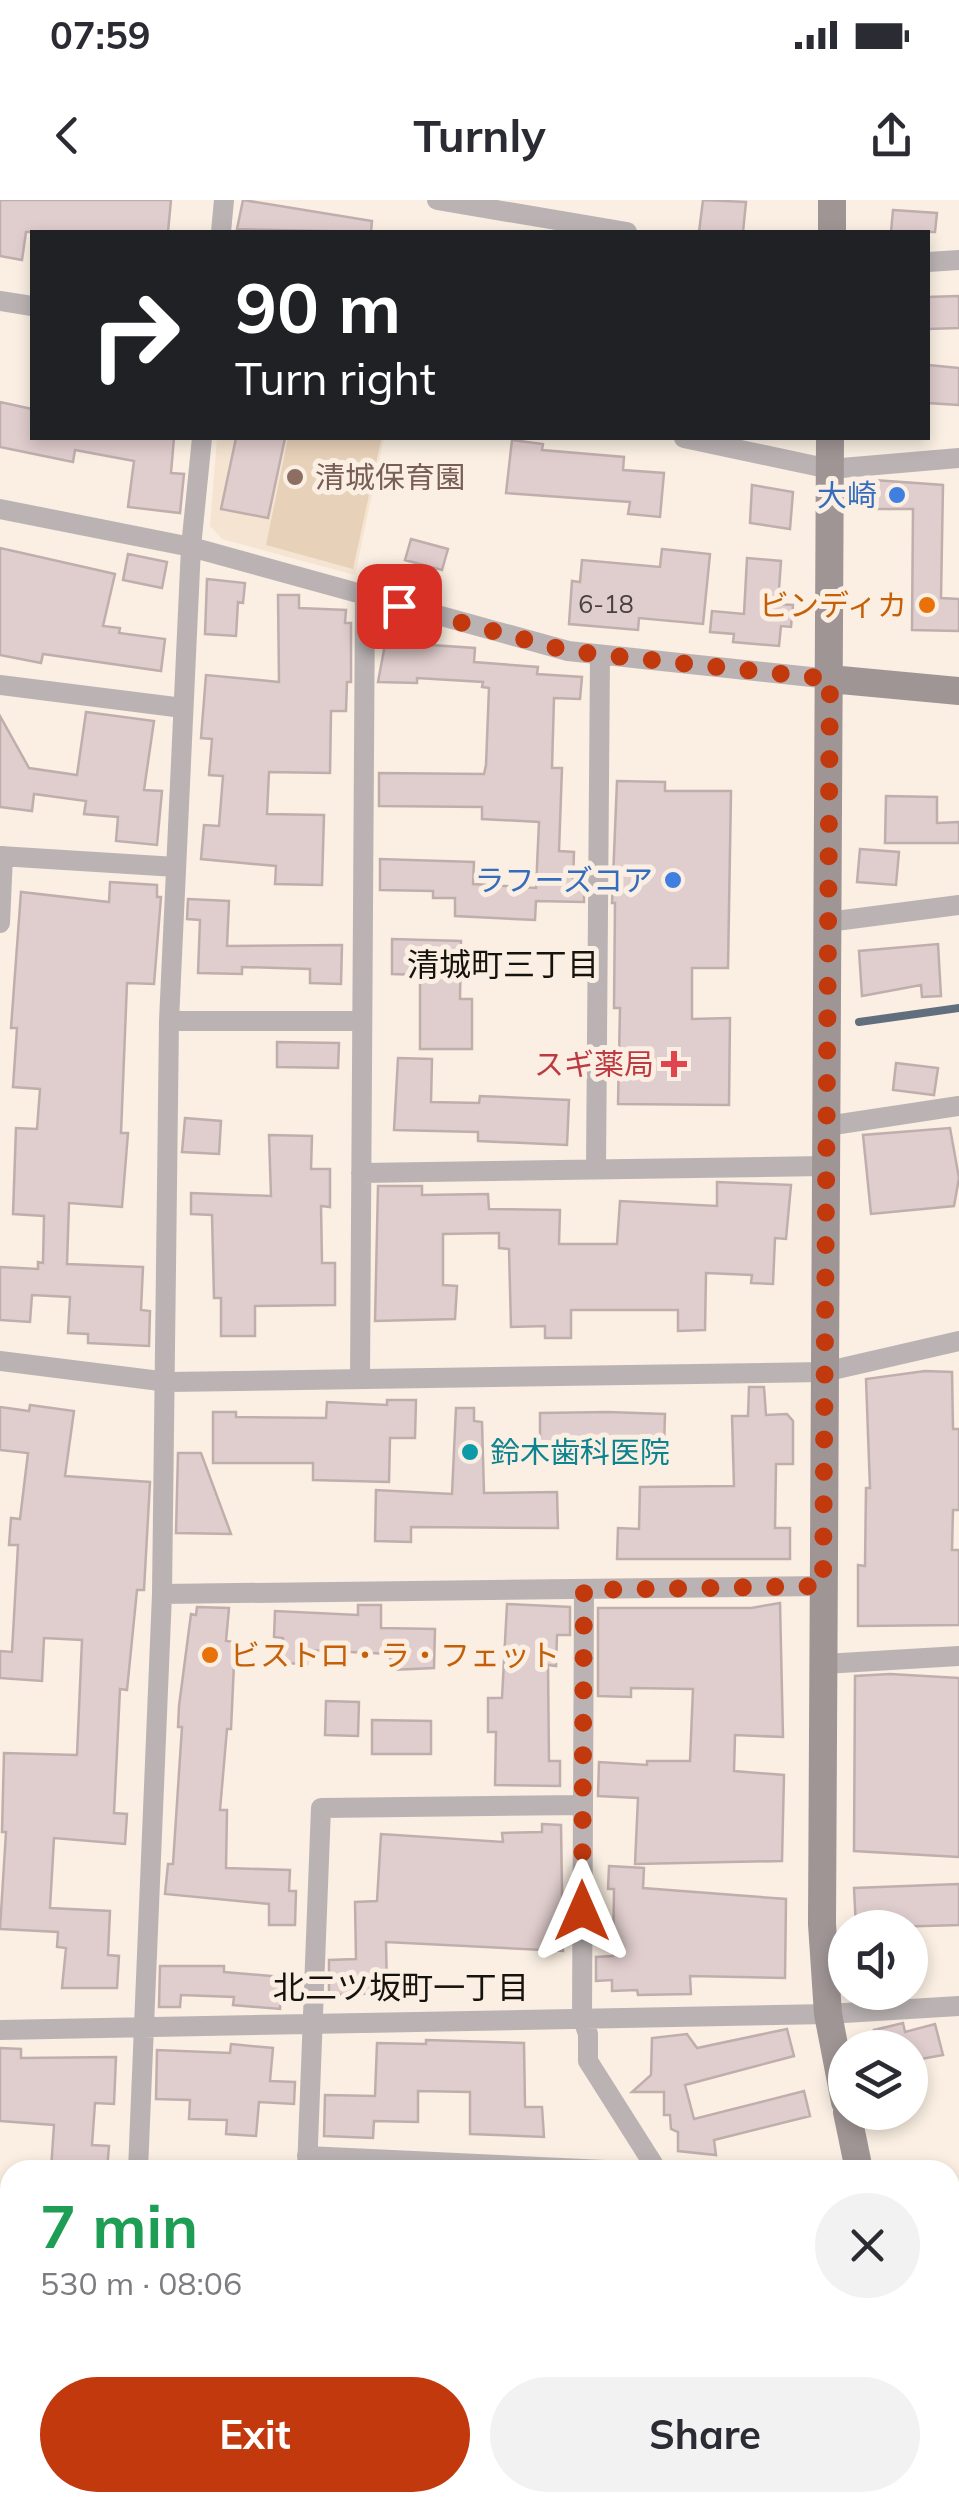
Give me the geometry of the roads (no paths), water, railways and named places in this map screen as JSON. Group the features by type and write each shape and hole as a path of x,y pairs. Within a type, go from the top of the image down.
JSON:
{"street":[{"path":"221,230 224,200"},
{"path":"438,200 615,230"},
{"path":"832,200 832,230"},
{"path":"930,262 959,260"},
{"path":"0,301 30,306"},
{"path":"138,2160 168,1382 169,1021 191,547 202,440"},
{"path":"693,440 830,469 959,458"},
{"path":"830,440 822,1924 831,2030"},
{"path":"0,508 191,547 568,651 959,691"},
{"path":"360,1378 365,597"},
{"path":"596,1168 600,655"},
{"path":"0,684 184,708"},
{"path":"0,923 2,856 176,867"},
{"path":"828,922 959,905"},
{"path":"169,1021 362,1020"},
{"path":"827,1126 959,1106"},
{"path":"362,1173 825,1166"},
{"path":"0,1362 168,1382 824,1372 959,1341"},
{"path":"162,1594 823,1586"},
{"path":"584,1590 582,2017 588,2034 588,2060 651,2160"},
{"path":"824,1664 959,1656"},
{"path":"307,2160 321,1808 582,1804"},
{"path":"0,2030 828,2014 959,2006"},
{"path":"851,2130 857,2160"}],"waterway":[{"path":"859,1022 959,1008"}],"place":[{"name":"清城保育園","path":"295,477"},
{"name":"大崎","path":"897,495"},
{"name":"ビンディカ","path":"927,605"},
{"name":"ラフーズコア","path":"673,880"},
{"name":"スギ薬局","path":"674,1064"},
{"name":"鈴木歯科医院","path":"470,1452"},
{"name":"ビストロ・ラ・フェット","path":"210,1655"}],"district":[{"name":"清城町三丁目","path":"503,964"},
{"name":"北二ツ坂町一丁目","path":"401,1987"}]}
